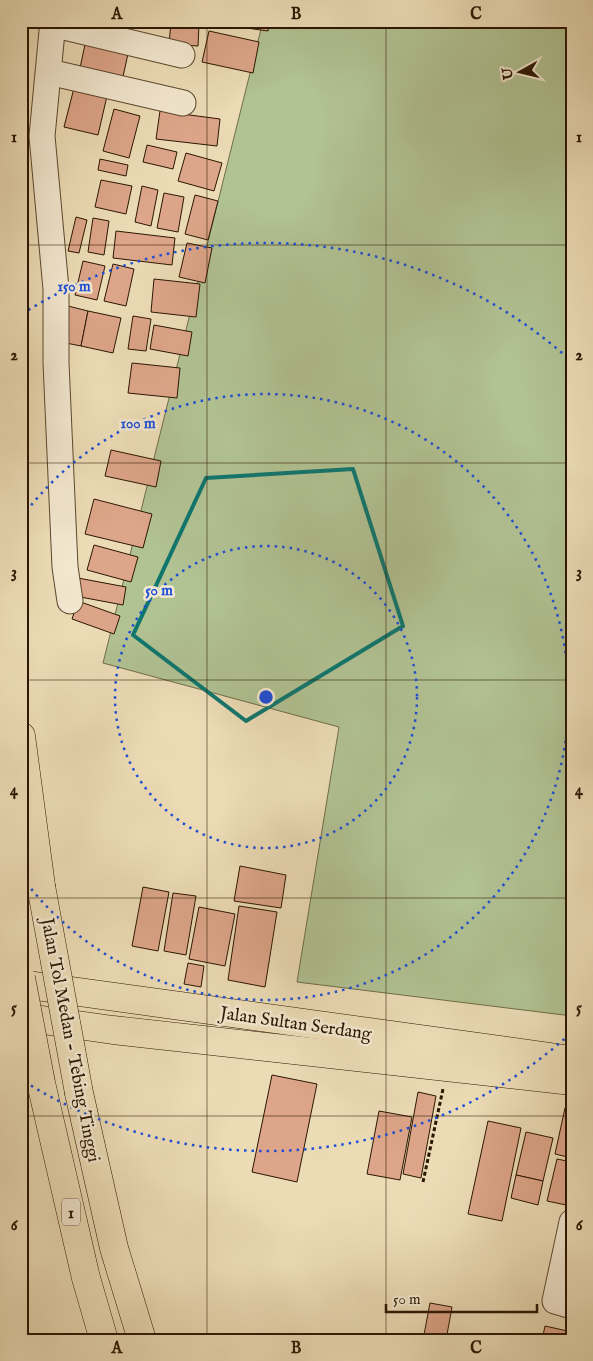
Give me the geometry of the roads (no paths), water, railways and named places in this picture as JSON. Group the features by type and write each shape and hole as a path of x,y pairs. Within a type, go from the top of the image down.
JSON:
{"highway":[{"name":"Jalan Tol Medan - Tebing Tinggi","path":"21,736 41,886 79,1093 114,1248 142,1340"},
{"name":"Jalan Tol Medan - Tebing Tinggi","path":"21,978 41,1083 86,1278 104,1340"},
{"name":"Jalan Sultan Serdang","path":"21,984 316,1039 448,1067 572,1081"},
{"name":"Jalan Sultan Serdang","path":"21,1017 113,1030 316,1039 572,1060"}],"street":[{"path":"70,601 65,567 56,363 56,288 32,137 49,72 52,23 182,55"},
{"path":"49,72 184,103"},
{"path":"572,1222 555,1302 572,1306"}]}
